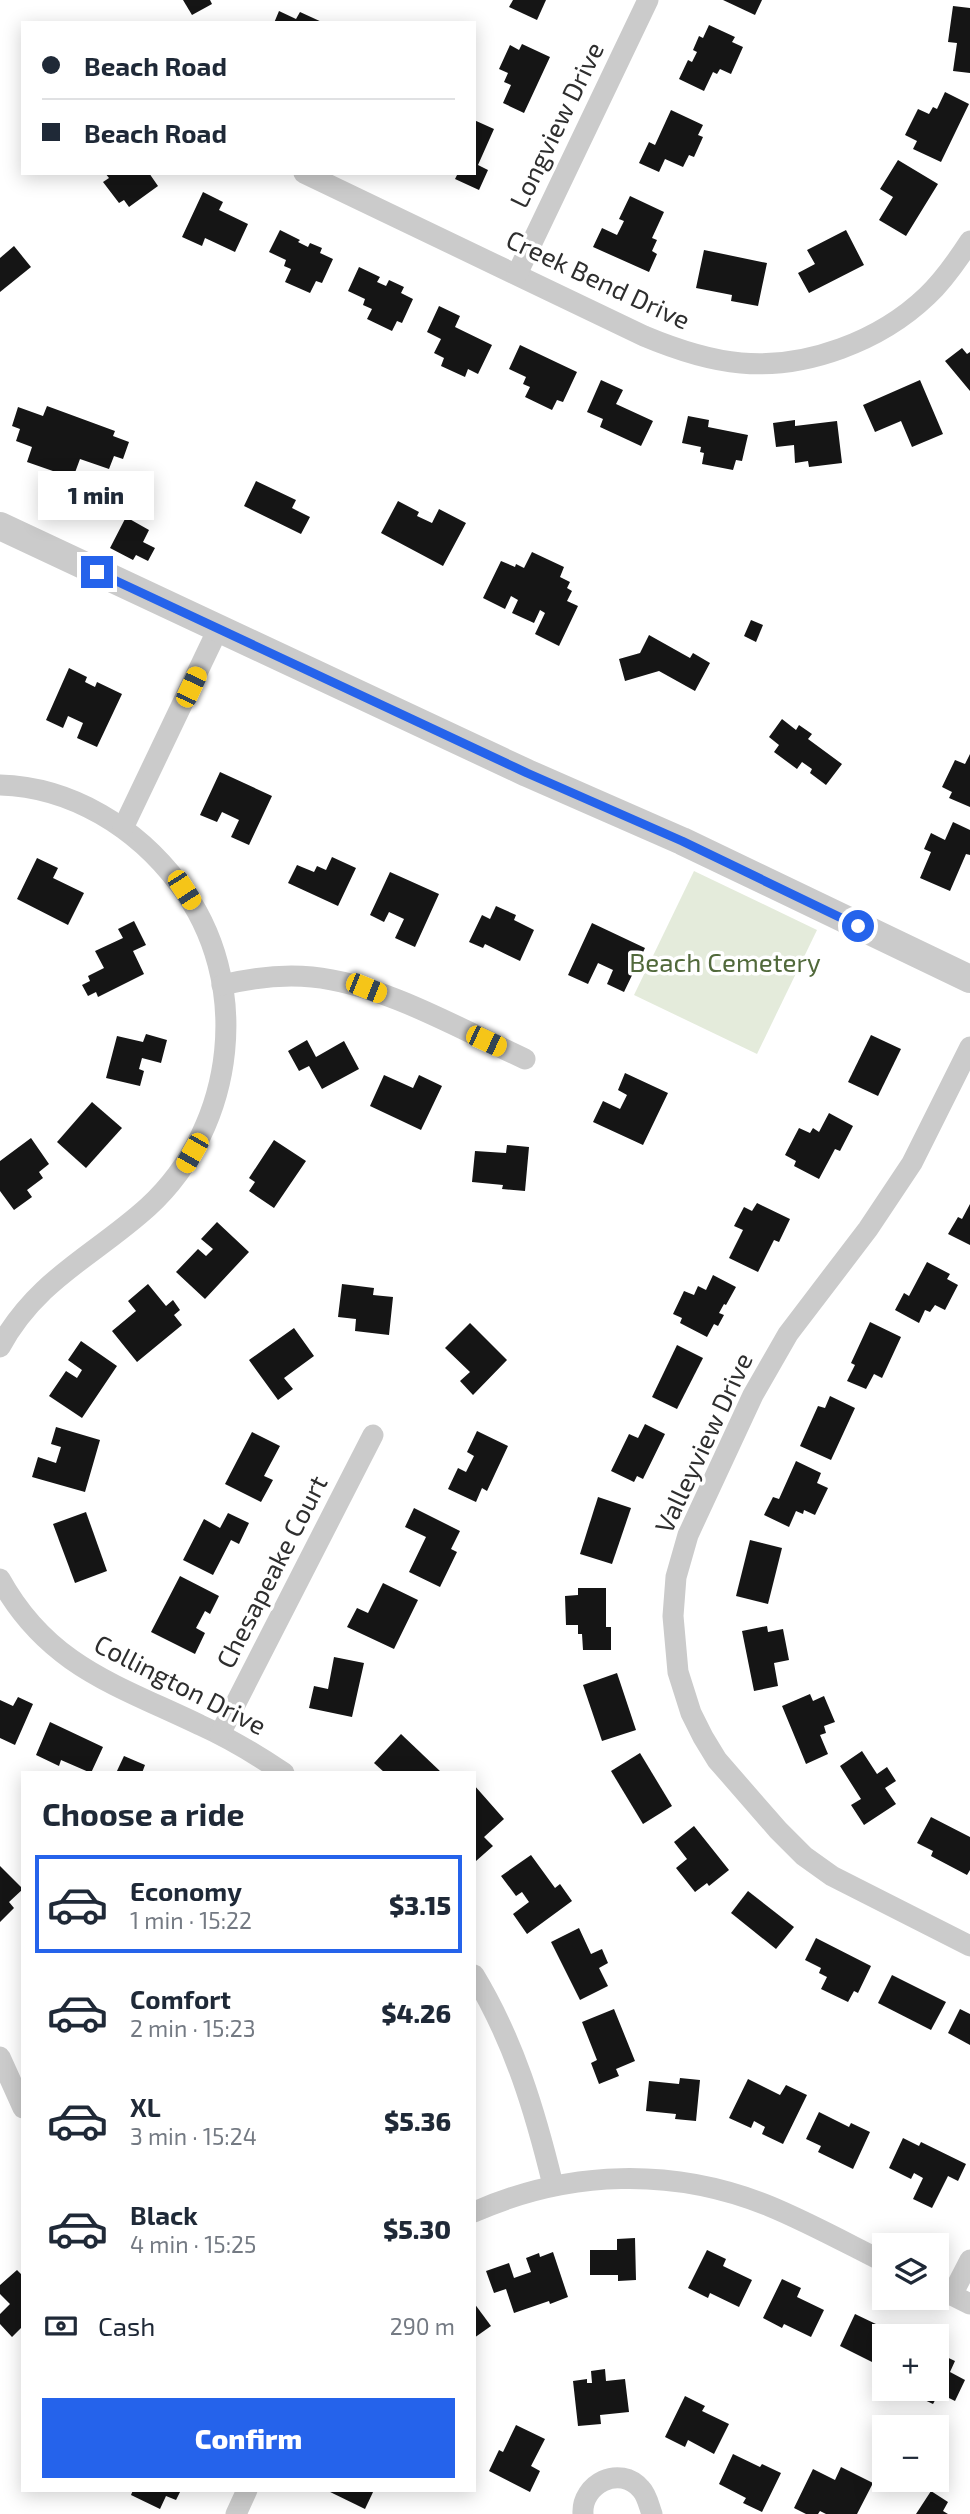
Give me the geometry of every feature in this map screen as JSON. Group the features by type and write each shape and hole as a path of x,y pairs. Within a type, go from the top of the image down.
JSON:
{"street":[{"name":"Longview Drive","path":"517,274 648,0"},
{"name":"Creek Bend Drive","path":"308,175 666,345 722,360 767,364 790,361 834,350 867,337 887,327 927,297 950,271 970,241"},
{"path":"0,526 527,773 682,841 970,979"},
{"path":"123,828 218,629"},
{"path":"0,785 60,796 87,807 123,828 168,869 196,908 211,942 222,985 227,1038 220,1086 210,1115 185,1165 149,1207 62,1272 41,1291 22,1313 0,1348"},
{"path":"222,985 284,976 312,977 353,985 393,999 525,1059"},
{"name":"Valleyview Drive","path":"970,1047 912,1163 868,1229 788,1335 753,1395 688,1535 676,1577 673,1616 678,1672 691,1713 725,1770 778,1830 804,1856 832,1876 970,1946"},
{"name":"Chesapeake Court","path":"220,1734 373,1435"},
{"name":"Collington Drive","path":"0,1579 23,1615 61,1654 111,1684 220,1734 281,1771"},
{"path":"476,1979 495,2012 520,2068 553,2185"},
{"path":"0,2057 21,2104"},
{"path":"476,2211 496,2202 553,2185 608,2178 666,2180 696,2184 768,2206 872,2256"},
{"path":"953,2295 970,2260"},
{"path":"583,2514 584,2501 590,2489 605,2480 615,2478 624,2479 641,2488 652,2514"},
{"path":"236,2514 246,2492"}],"green space":[{"name":"Beach Cemetery","path":"694,871 817,930 757,1054 634,995"}],"building":[{"path":"183,0 210,0 212,4 192,15"},
{"path":"513,0 546,0 537,20 509,7"},
{"path":"723,0 762,0 755,15"},
{"path":"953,6 970,8 970,73 953,71 957,43 948,42"},
{"path":"279,11 296,19 300,12 320,21 275,21"},
{"path":"709,25 735,37 732,42 743,47 731,74 720,69 717,74 713,72 704,91 679,79 688,60 692,62 697,52 693,50 699,36 703,38"},
{"path":"522,44 550,57 524,113 503,103 511,85 504,82 508,73 499,69 510,45 519,50"},
{"path":"945,92 969,104 941,162 913,149 917,141 905,135 918,109 929,114 933,107 937,109"},
{"path":"671,110 703,125 698,135 703,137 694,157 689,155 683,167 665,159 659,172 639,163 649,142 655,145"},
{"path":"476,121 494,129 478,165 488,170 479,190 455,179 457,175 476,175"},
{"path":"898,160 938,184 906,236 879,220 893,197 880,189"},
{"path":"107,175 150,175 158,186 129,207 124,200 119,203 103,182 109,178"},
{"path":"203,192 223,202 219,210 248,224 235,252 205,238 202,246 182,237"},
{"path":"630,196 664,212 652,238 657,240 652,251 657,254 649,272 593,247 602,228 617,235 624,221 619,219"},
{"path":"280,230 308,247 310,243 322,248 320,253 333,259 322,283 316,281 310,293 285,282 291,269 284,266 286,260 269,252"},
{"path":"846,230 864,265 809,293 798,273 815,264 807,250"},
{"path":"14,246 31,267 0,292 0,258"},
{"path":"704,250 767,263 758,306 731,301 732,295 696,288"},
{"path":"359,267 380,277 377,282 386,286 389,280 404,287 401,293 413,299 402,323 397,321 392,331 367,319 372,309 363,305 365,299 348,291"},
{"path":"439,306 460,316 455,327 492,345 478,374 468,369 465,377 441,366 444,358 434,353 441,339 427,332"},
{"path":"520,345 577,372 563,402 557,400 552,410 525,397 530,387 523,384 526,377 509,369"},
{"path":"962,348 967,354 970,352 970,391 945,361"},
{"path":"601,380 623,390 616,404 653,421 641,446 600,427 603,419 587,412"},
{"path":"920,380 943,434 912,447 901,421 875,432 863,405"},
{"path":"47,406 115,431 113,436 129,442 123,459 114,456 109,469 80,459 73,478 27,462 32,447 16,441 20,429 12,426 18,407 43,416"},
{"path":"688,416 709,420 708,427 748,435 742,461 736,460 733,470 702,464 704,453 700,452 701,447 682,443"},
{"path":"795,420 795,426 837,421 842,463 809,467 808,461 795,463 794,445 776,447 773,423"},
{"path":"256,481 296,500 292,508 310,517 301,534 244,506"},
{"path":"398,501 419,512 417,516 432,523 439,509 466,523 443,566 381,533"},
{"path":"126,517 149,530 143,542 155,548 148,561 136,555 133,560 110,548"},
{"path":"532,552 564,567 560,577 570,582 567,588 572,591 567,601 578,606 559,646 535,634 545,613 540,610 534,623 512,613 518,600 511,596 505,609 483,598 501,561 524,568"},
{"path":"751,620 763,625 756,642 744,636"},
{"path":"649,635 690,658 693,653 710,663 695,691 659,671 625,681 619,659 640,653"},
{"path":"69,668 87,677 85,682 95,687 97,682 122,694 97,747 77,738 83,723 68,716 63,728 46,720"},
{"path":"782,719 796,730 799,725 812,734 808,739 842,764 826,785 810,773 812,769 802,762 797,769 774,752 779,745 769,737"},
{"path":"970,754 970,807 949,798 952,792 942,787 955,760 965,764"},
{"path":"220,772 272,796 249,845 231,837 239,820 222,812 217,822 200,815"},
{"path":"953,822 970,830 970,855 966,854 950,891 920,878 931,852 924,849 931,833 945,840"},
{"path":"332,857 356,868 338,906 288,883 297,865 314,872 317,866 326,870"},
{"path":"37,858 58,868 53,878 84,893 68,925 17,899"},
{"path":"390,872 439,894 415,947 395,938 404,919 389,912 384,922 370,915"},
{"path":"496,906 516,915 514,920 534,930 520,961 485,944 483,948 469,942 482,915 490,919"},
{"path":"134,921 146,945 133,951 144,974 98,997 96,992 88,996 82,985 90,981 88,976 104,968 95,951 123,938 118,929"},
{"path":"592,923 645,948 624,992 607,984 613,970 598,963 588,984 568,975"},
{"path":"146,1034 167,1040 161,1063 142,1058 139,1069 144,1071 140,1086 106,1078 117,1036 143,1042"},
{"path":"871,1035 901,1049 878,1096 848,1082"},
{"path":"307,1040 316,1057 344,1041 359,1069 322,1089 309,1066 299,1071 288,1051"},
{"path":"625,1073 668,1093 643,1145 593,1122 603,1101 620,1109 627,1095 618,1090"},
{"path":"384,1075 413,1088 419,1075 442,1086 421,1130 370,1106"},
{"path":"92,1102 122,1128 86,1168 57,1142"},
{"path":"829,1113 853,1126 840,1151 835,1149 819,1179 794,1166 796,1161 785,1155 799,1128 810,1133 813,1128 819,1132"},
{"path":"31,1138 49,1164 39,1172 43,1178 27,1190 32,1197 14,1210 0,1191 0,1161"},
{"path":"274,1140 306,1161 274,1208 249,1191 255,1182 249,1178"},
{"path":"507,1145 529,1147 525,1191 502,1189 503,1185 472,1182 475,1151 506,1153"},
{"path":"757,1203 790,1219 779,1242 774,1240 758,1272 729,1258 743,1230 734,1226 744,1207 752,1211"},
{"path":"970,1204 970,1245 948,1234 958,1217 962,1219"},
{"path":"217,1222 249,1252 205,1299 176,1272 198,1249 206,1256 213,1249 201,1239"},
{"path":"927,1262 950,1274 947,1279 958,1285 945,1310 935,1305 930,1312 925,1310 919,1323 895,1310 904,1293 909,1296"},
{"path":"713,1275 736,1287 719,1313 724,1315 718,1326 714,1324 707,1337 680,1323 682,1318 673,1314 684,1291 694,1295 698,1286 706,1290"},
{"path":"148,1284 166,1306 173,1300 180,1310 174,1315 182,1325 137,1362 112,1331 136,1311 128,1301"},
{"path":"342,1284 374,1288 373,1295 393,1297 389,1335 355,1331 356,1319 338,1317"},
{"path":"870,1322 901,1337 882,1378 874,1374 866,1389 847,1381 855,1365 851,1363"},
{"path":"470,1323 507,1360 473,1395 460,1381 470,1372 445,1348"},
{"path":"294,1328 314,1356 284,1378 293,1389 278,1400 249,1360"},
{"path":"81,1341 117,1366 82,1418 49,1396 66,1371 77,1378 82,1370 68,1360"},
{"path":"677,1345 703,1358 677,1409 652,1397"},
{"path":"830,1396 855,1408 831,1460 800,1446 818,1406 825,1408"},
{"path":"645,1424 665,1434 643,1479 637,1476 634,1482 611,1471 629,1434 638,1438"},
{"path":"56,1427 100,1440 85,1492 32,1477 38,1457 56,1463 61,1447 51,1444"},
{"path":"477,1431 508,1446 487,1491 482,1488 476,1502 448,1489 458,1468 466,1472 474,1456 467,1452"},
{"path":"252,1432 280,1446 264,1476 273,1480 261,1502 225,1484"},
{"path":"796,1461 821,1473 817,1483 828,1488 815,1515 804,1510 803,1514 796,1511 789,1527 764,1515 773,1497 779,1499"},
{"path":"598,1497 631,1508 612,1564 580,1554"},
{"path":"414,1508 460,1531 451,1549 457,1552 440,1587 409,1572 426,1537 405,1527"},
{"path":"86,1512 107,1571 75,1583 53,1524"},
{"path":"228,1513 249,1523 239,1544 231,1540 213,1575 183,1560 204,1519 220,1528"},
{"path":"750,1540 782,1548 768,1604 736,1596"},
{"path":"180,1576 219,1596 210,1614 205,1611 196,1628 205,1633 195,1654 151,1632"},
{"path":"383,1583 418,1600 394,1649 347,1627 357,1608 368,1613"},
{"path":"578,1588 606,1588 606,1627 611,1627 611,1650 583,1650 582,1634 578,1634 578,1625 566,1625 565,1596 578,1595"},
{"path":"767,1626 768,1632 783,1629 789,1660 774,1663 778,1686 754,1691 742,1631"},
{"path":"334,1657 364,1663 352,1717 309,1708 314,1686 328,1689"},
{"path":"617,1673 636,1730 602,1741 583,1685"},
{"path":"810,1694 813,1701 824,1696 835,1722 824,1726 826,1733 820,1735 828,1754 806,1764 782,1706"},
{"path":"18,1697 33,1704 15,1745 0,1738 0,1700 13,1706"},
{"path":"50,1722 103,1747 92,1771 61,1760 59,1766 36,1755"},
{"path":"401,1734 440,1771 383,1771 374,1763"},
{"path":"862,1751 877,1774 887,1767 896,1781 885,1788 896,1804 864,1825 851,1805 861,1799 840,1766"},
{"path":"640,1753 672,1806 643,1824 611,1771"},
{"path":"124,1756 145,1765 143,1771 117,1771"},
{"path":"476,1787 504,1819 484,1837 493,1846 476,1861"},
{"path":"931,1817 970,1837 970,1870 967,1875 931,1856 933,1851 917,1843"},
{"path":"694,1826 729,1870 709,1886 707,1883 695,1892 676,1868 687,1859 674,1842"},
{"path":"531,1855 555,1888 560,1884 572,1901 527,1934 513,1914 529,1902 522,1892 516,1896 501,1876"},
{"path":"0,1866 21,1887 21,1891 9,1902 14,1908 0,1922"},
{"path":"748,1891 794,1927 776,1949 731,1913"},
{"path":"579,1928 591,1954 602,1949 608,1963 599,1968 608,1986 580,2000 551,1942"},
{"path":"816,1938 871,1966 858,1993 854,1991 848,2002 821,1989 827,1977 819,1973 821,1968 805,1960"},
{"path":"892,1975 946,2002 931,2030 878,2003"},
{"path":"614,2009 635,2061 616,2069 619,2076 599,2084 591,2063 597,2060 582,2022"},
{"path":"960,2009 970,2014 970,2045 948,2033"},
{"path":"680,2078 700,2080 696,2121 675,2119 676,2114 646,2111 649,2081 679,2084"},
{"path":"748,2079 780,2095 786,2085 807,2095 783,2144 762,2134 765,2127 754,2121 751,2128 729,2118"},
{"path":"819,2112 849,2127 851,2123 870,2132 853,2169 818,2152 821,2146 806,2139"},
{"path":"903,2138 919,2146 921,2142 966,2164 958,2181 948,2176 932,2208 913,2199 923,2178 914,2173 911,2179 889,2168"},
{"path":"635,2238 636,2280 618,2281 618,2275 590,2275 590,2250 617,2250 617,2239"},
{"path":"707,2250 726,2259 723,2266 752,2280 739,2307 710,2293 708,2298 688,2288"},
{"path":"553,2252 568,2297 514,2313 506,2289 494,2293 486,2271 509,2263 514,2278 531,2272 526,2258"},
{"path":"17,2270 21,2274 21,2328 12,2337 0,2324 0,2314 10,2304 0,2294 0,2285"},
{"path":"782,2279 801,2288 797,2297 824,2310 811,2337 784,2324 782,2328 763,2318"},
{"path":"476,2306 491,2326 476,2337"},
{"path":"855,2314 876,2324 872,2324 872,2362 840,2346"},
{"path":"949,2358 955,2361 950,2372 965,2380 955,2401 949,2398"},
{"path":"605,2369 606,2381 625,2379 629,2412 600,2415 601,2424 578,2426 573,2381 587,2379 587,2383 592,2383 591,2371"},
{"path":"685,2396 705,2406 702,2411 729,2424 714,2454 688,2440 685,2447 665,2437"},
{"path":"516,2425 545,2439 531,2466 540,2471 530,2492 489,2471 499,2450 503,2452"},
{"path":"733,2454 760,2467 762,2464 781,2473 762,2512 743,2503 746,2498 719,2484"},
{"path":"841,2467 872,2482 857,2514 826,2514 820,2511 818,2514 806,2514 794,2508 813,2469 835,2480"},
{"path":"132,2492 180,2492 176,2500 166,2496 160,2509 131,2495"},
{"path":"330,2492 373,2492 365,2509"},
{"path":"930,2492 948,2502 943,2511 948,2514 916,2514"}],"route":[{"path":"97,572 527,773 682,841 858,926"}]}
